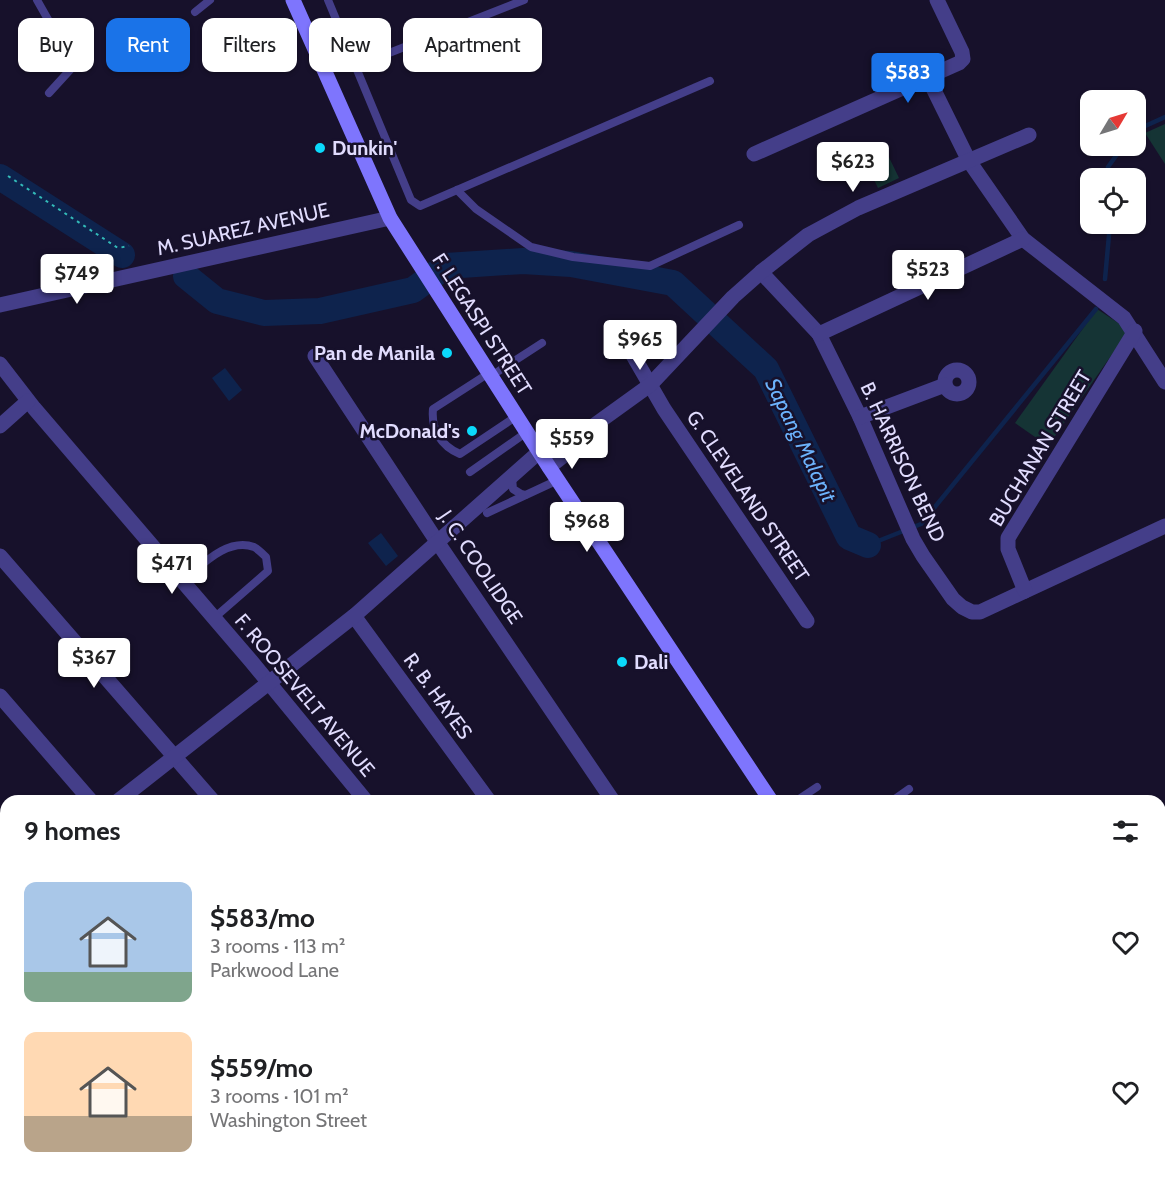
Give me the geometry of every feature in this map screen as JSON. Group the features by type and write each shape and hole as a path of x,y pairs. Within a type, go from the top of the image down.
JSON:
{"main road":[{"name":"F. LEGASPI STREET","path":"293,0 390,218 539,452 767,795"}],"street":[{"path":"754,153 959,63 963,59 962,52 937,0"},
{"path":"928,78 969,160 1023,239 1124,318 1165,382"},
{"path":"549,467 577,445 589,429 650,385 760,272 808,235 838,219 1029,135"},
{"name":"M. SUAREZ AVENUE","path":"0,305 390,218"},
{"path":"819,334 1023,239"},
{"name":"B. HARRISON BEND","path":"760,272 819,334 860,417 913,539 944,588 962,607 972,612 980,612 1165,526"},
{"name":"G. CLEVELAND STREET","path":"619,331 664,409 807,621"},
{"name":"BUCHANAN STREET","path":"1025,591 1008,549 1008,538 1135,332"},
{"name":"J. C. COOLIDGE","path":"315,356 438,543 610,795"},
{"name":"F. ROOSEVELT AVENUE","path":"1,367 268,681 361,795"},
{"path":"860,417 945,385"},
{"path":"0,426 28,401"},
{"path":"126,795 268,681 354,616 539,452 567,434 589,429"},
{"path":"465,520 487,513"},
{"path":"0,556 208,795"},
{"name":"R. B. HAYES","path":"354,616 485,795"},
{"path":"0,696 86,795"}],"lane":[{"path":"37,0 71,60 70,70 49,93"},
{"path":"195,12 210,0"},
{"path":"328,0 336,18"},
{"path":"391,52 524,0"},
{"path":"358,72 411,200 420,206 710,81"},
{"path":"457,190 476,209 531,247 573,257 650,266 739,225"},
{"path":"517,416 460,454 448,447 439,437 433,423 434,409 542,343"},
{"path":"470,472 527,432"},
{"path":"513,476 513,489 525,495"},
{"path":"487,513 558,480"},
{"path":"182,581 214,556 234,545 254,548 266,556 268,571 214,618"},
{"path":"805,795 818,787"},
{"path":"900,795 909,789"}],"path":[{"path":"8,176 118,248 129,246"}],"green space":[{"path":"1165,124 1165,164 1146,135"},
{"path":"885,149 899,178 878,188 864,159"},
{"path":"1097,309 1129,330 1048,446 1015,423"}],"water":[{"path":"225,368 242,390 229,401 212,378"},
{"path":"381,533 398,556 386,566 368,543"}],"waterway":[{"name":"Sapang Malapit","path":"1146,126 1165,117"},
{"name":"Sapang Malapit","path":"1108,168 1116,156"},
{"name":"Sapang Malapit","path":"0,177 122,255"},
{"name":"Sapang Malapit","path":"1105,279 1109,234"},
{"name":"Sapang Malapit","path":"186,276 217,301 264,313 320,311 413,290 446,266 523,261 571,264 673,283 766,369 849,537 868,545"},
{"name":"Sapang Malapit","path":"868,545 921,524 1096,309"}],"place":[{"name":"Dunkin'","path":"320,148"},
{"name":"Pan de Manila","path":"447,353"},
{"name":"McDonald's","path":"472,431"},
{"name":"Dali","path":"622,662"}]}
